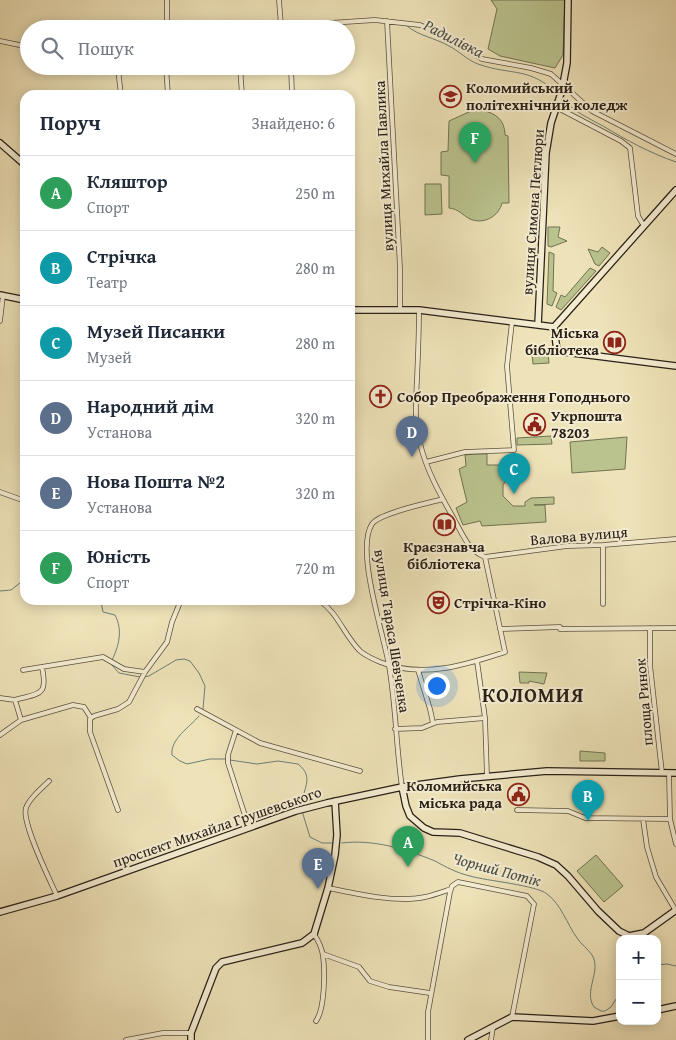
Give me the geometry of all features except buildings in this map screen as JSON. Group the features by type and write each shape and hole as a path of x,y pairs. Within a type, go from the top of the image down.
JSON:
{"street":[{"path":"167,0 167,20"},
{"path":"279,0 281,20"},
{"path":"563,83 567,64 568,0"},
{"name":"вулиця Михайла Павлика","path":"387,21 400,268 400,309"},
{"path":"355,22 414,23 448,37 482,59 542,70 563,83 592,110 676,154"},
{"path":"0,40 20,45"},
{"path":"119,75 120,90"},
{"path":"167,75 168,90"},
{"path":"241,75 242,90"},
{"path":"291,75 292,90"},
{"name":"вулиця Симона Петлюри","path":"538,325 546,153 563,83"},
{"path":"556,107 621,141 630,148 638,216 644,226"},
{"path":"0,143 20,161"},
{"path":"676,190 554,327 557,351 676,366"},
{"path":"0,322 2,295 20,299"},
{"path":"355,310 420,310 554,327"},
{"path":"325,605 361,652 389,666 418,670 450,667 505,652 485,557 479,555 471,548 443,499 426,462 420,443 416,414 420,310"},
{"path":"426,462 465,452 514,450 508,366 512,322"},
{"path":"0,492 20,500"},
{"name":"вулиця Тараса Шевченка","path":"402,787 389,666 376,614 368,567 367,542 370,528 374,521 382,516 443,499"},
{"name":"Валова вулиця","path":"485,557 567,546 676,539"},
{"path":"603,545 603,604"},
{"path":"91,718 118,709 129,702 144,675 167,642 179,605"},
{"name":"площа Ринок","path":"650,628 650,665 670,819 676,844"},
{"path":"500,629 676,628"},
{"path":"23,670 101,657 124,669 144,675"},
{"path":"477,661 485,718 487,776"},
{"path":"0,698 15,700 38,694 42,691 45,682 42,667"},
{"path":"418,670 433,723"},
{"path":"15,700 21,720"},
{"path":"0,735 21,720 73,705 84,707 91,718 90,732 118,810"},
{"path":"198,710 271,747 360,771"},
{"path":"395,729 422,728 433,723 485,718"},
{"path":"236,730 228,755 228,763 249,828"},
{"name":"проспект Михайла Грушевського","path":"0,912 57,896 296,811 402,787 487,776 553,771 676,773"},
{"path":"48,781 28,804 25,815 33,841 57,896"},
{"path":"402,787 406,806 414,821 424,828 433,832 460,833 538,857 556,865 619,932 629,936 644,933 676,911 656,877 647,848 643,819"},
{"path":"126,1040 163,1033 191,1037 216,968 222,962 302,943 314,934 328,888 336,848 335,801"},
{"path":"517,810 568,811 585,818 670,819"},
{"path":"328,888 400,899 425,897 451,889 458,882 527,896 534,904 512,1017"},
{"path":"428,1040 430,993 451,889"},
{"path":"314,934 323,954 321,1005 320,1014 316,1021"},
{"path":"323,954 360,967 370,981 388,987 430,993"},
{"path":"661,1009 676,1006"},
{"path":"468,1040 512,1017 593,1021 616,1017"},
{"path":"491,1040 493,1026"}],"green space":[{"path":"491,0 565,0 563,55 555,68 500,56 488,49 497,9"},
{"path":"481,110 499,118 505,130 505,135 508,136 509,203 502,203 498,212 490,218 475,221 449,208 449,176 441,175 441,152 448,151 449,121 471,111"},
{"path":"425,184 441,184 442,214 425,215"},
{"path":"548,227 560,227 558,237 567,241 551,247 548,246"},
{"path":"602,247 610,253 599,266 595,264 588,249 598,252"},
{"path":"549,252 554,254 553,291 557,293 552,306 547,304"},
{"path":"590,268 596,271 561,310 556,307 561,295 565,297"},
{"path":"548,353 549,363 533,364 532,355"},
{"path":"551,436 552,444 517,445 517,438"},
{"path":"627,437 625,469 572,473 570,442"},
{"path":"487,454 487,465 510,465 510,475 503,485 503,496 513,506 525,506 525,502 531,498 554,497 554,504 534,505 545,505 546,522 482,526 480,521 463,525 456,508 467,502 459,469 466,466 465,455"},
{"path":"519,672 547,673 544,684 529,681 529,683 520,683"},
{"path":"580,751 605,753 605,761 580,761"},
{"path":"596,855 623,886 604,902 577,871"}],"waterway":[{"name":"Радилівка","path":"407,26 449,46 478,64 520,73 539,80 558,95"},
{"name":"Радилівка","path":"561,98 581,114 620,136 676,162"},
{"name":"Чорний Потік","path":"0,591 11,590 20,583"},
{"name":"Чорний Потік","path":"102,605 103,612 115,615 119,626 117,649 112,660"},
{"name":"Чорний Потік","path":"144,677 176,660 184,659 190,661 199,673 205,686 203,709"},
{"name":"Чорний Потік","path":"111,664 119,673 140,677"},
{"name":"Чорний Потік","path":"199,716 177,739 172,749 172,755 187,764 210,759 226,759"},
{"name":"Чорний Потік","path":"230,760 257,764 278,761 298,764 303,769 307,779 302,807"},
{"name":"Чорний Потік","path":"302,811 310,837 322,843 332,843"},
{"name":"Чорний Потік","path":"342,843 366,842 389,846 435,861 465,875 533,888 547,894 556,903 577,938 595,961 590,994 594,1007 605,1011 611,1007 616,999"},
{"name":"Чорний Потік","path":"661,965 676,966"}],"place":[{"name":"Коломийський політехнічний коледж","path":"450,97"},
{"name":"Юність","path":"475,163"},
{"name":"Міська бібліотека","path":"615,342"},
{"name":"Собор Преображення Гоподнього","path":"381,397"},
{"name":"Укрпошта 78203","path":"535,425"},
{"name":"Народний дім","path":"412,457"},
{"name":"Музей Писанки","path":"514,494"},
{"name":"Краєзнавча бібліотека","path":"444,524"},
{"name":"Стрічка-Кіно","path":"438,603"},
{"name":"Коломийська міська рада","path":"518,795"},
{"name":"Стрічка","path":"588,821"},
{"name":"Кляштор","path":"408,867"},
{"name":"Нова Пошта №2","path":"318,889"}],"district":[{"name":"КОЛОМИЯ","path":"533,695"}]}
